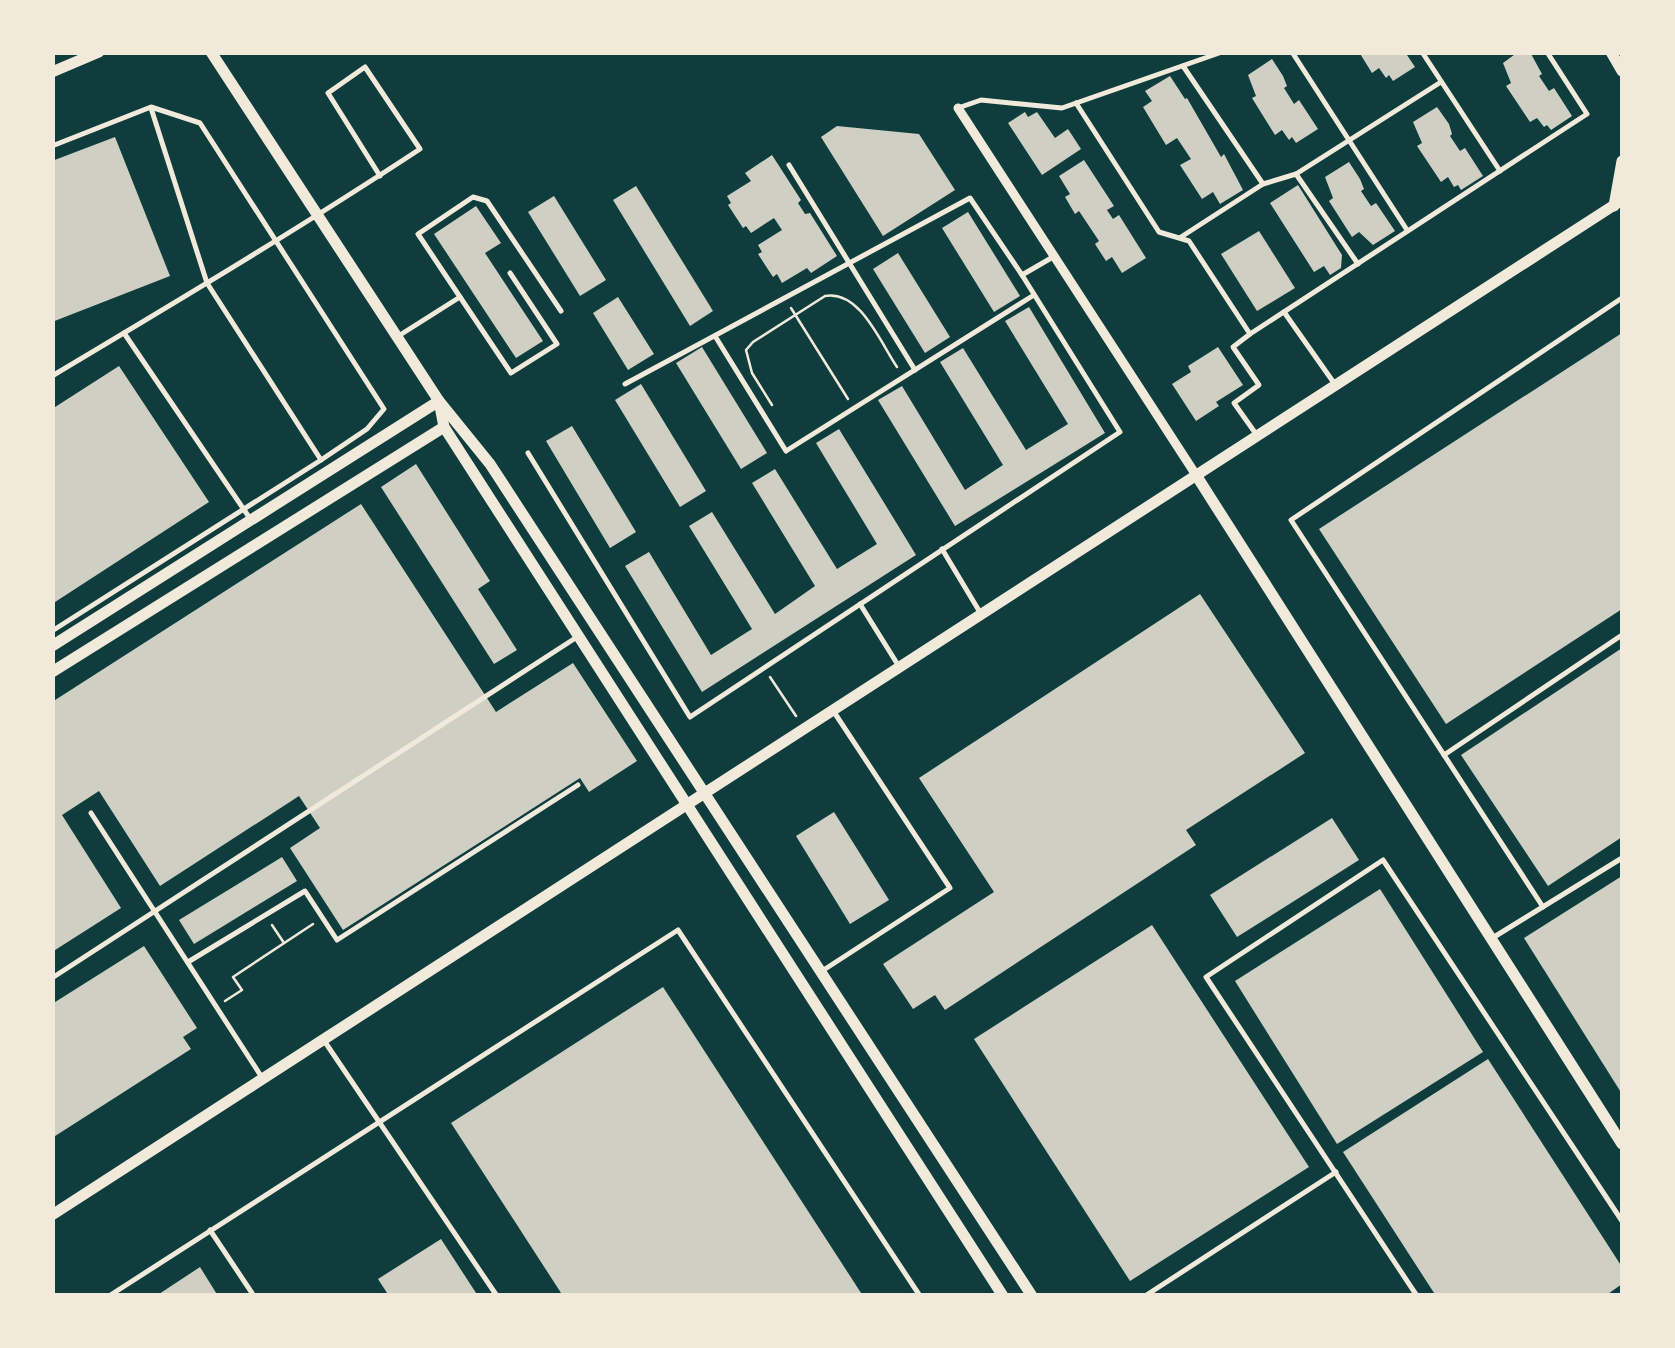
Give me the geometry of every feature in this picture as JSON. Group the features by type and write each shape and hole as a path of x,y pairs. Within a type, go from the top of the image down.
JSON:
{"street":[{"path":"52,72 100,52"},
{"path":"211,52 439,401 490,464 1032,1296"},
{"path":"1610,52 1622,71"},
{"path":"958,108 1622,1144"},
{"path":"52,1215 1619,204 1622,162"},
{"path":"52,646 248,514 439,401"},
{"path":"439,401 444,427 1003,1296"},
{"path":"52,672 444,427"}],"lane":[{"path":"958,108 981,100 1062,108 1222,52"},
{"path":"1292,52 1408,231"},
{"path":"1422,52 1500,171"},
{"path":"1257,436 1234,403 1259,385 1233,347 1586,114 1547,52"},
{"path":"1183,66 1263,184"},
{"path":"52,376 319,216 380,176 420,149 366,67 328,93 380,176"},
{"path":"1179,238 1263,184 1296,174 1441,82"},
{"path":"1076,104 1159,232 1189,241 1250,334"},
{"path":"52,146 151,107 200,123 384,409 324,466 208,283 151,107"},
{"path":"788,165 915,370"},
{"path":"1296,174 1358,264"},
{"path":"510,273 557,344 511,374 418,234 474,198 487,201 561,311"},
{"path":"528,453 690,717 1120,432 970,198 625,384"},
{"path":"1022,275 1054,256"},
{"path":"715,336 786,451 1034,294"},
{"path":"397,337 460,297"},
{"path":"1543,907 1290,520 1622,298"},
{"path":"1284,312 1336,385"},
{"path":"52,631 248,514 124,333"},
{"path":"942,549 981,614"},
{"path":"860,604 899,666"},
{"path":"1444,755 1622,635"},
{"path":"52,978 577,636"},
{"path":"821,972 950,888 833,709"},
{"path":"188,962 305,891 337,940 578,786"},
{"path":"91,813 263,1079"},
{"path":"1491,938 1622,858"},
{"path":"1417,1296 1206,977 1383,860 1622,1221"},
{"path":"109,1296 678,930 920,1296"},
{"path":"324,1039 497,1296"},
{"path":"1146,1295 1336,1172"},
{"path":"210,1230 254,1296"}],"path":[{"path":"778,416 752,373 746,350 825,296 836,294 856,305 903,377"},
{"path":"785,298 854,408"},
{"path":"764,668 804,728"},
{"path":"265,915 284,944"},
{"path":"216,1006 242,990 233,977 322,918"}],"building":[{"path":"1359,52 1405,52 1415,67 1393,81 1379,68 1372,73"},
{"path":"1518,52 1530,52 1542,74 1539,76 1549,91 1554,88 1572,116 1551,130 1537,118 1530,122 1506,86 1511,83 1503,63"},
{"path":"1272,59 1294,104 1299,100 1318,129 1296,143 1282,130 1275,135 1252,98 1256,96 1248,75"},
{"path":"1170,76 1221,157 1224,154 1243,190 1220,204 1213,192 1202,199 1180,165 1191,159 1177,138 1166,145 1143,107 1152,101 1145,91"},
{"path":"1437,107 1460,151 1465,148 1483,176 1461,190 1448,177 1441,182 1417,146 1422,143 1413,122"},
{"path":"1025,112 1028,117 1037,112 1055,138 1068,129 1081,149 1042,175 1008,123"},
{"path":"837,126 919,134 955,190 883,236 821,137"},
{"path":"115,137 170,276 52,322 52,161"},
{"path":"772,155 801,200 798,203 805,214 810,213 837,256 811,273 807,268 782,283 777,274 773,277 758,254 762,252 758,245 782,230 774,218 751,233 746,226 743,228 728,205 731,203 727,196 751,181 745,173"},
{"path":"1084,160 1114,206 1107,210 1113,219 1119,215 1146,258 1122,273 1112,257 1106,261 1095,244 1099,241 1065,197 1070,194 1059,176"},
{"path":"1349,162 1371,206 1376,203 1395,231 1373,245 1359,232 1352,237 1329,201 1333,198 1325,177"},
{"path":"1298,185 1342,255 1341,268 1330,275 1324,266 1314,272 1270,203"},
{"path":"636,186 713,311 690,326 613,200"},
{"path":"554,196 606,280 580,296 528,212"},
{"path":"476,206 501,243 485,253 543,341 516,358 434,234"},
{"path":"968,212 1020,296 994,312 942,228"},
{"path":"1259,231 1295,288 1257,311 1221,254"},
{"path":"898,253 950,337 925,353 873,269"},
{"path":"618,297 654,354 628,370 593,313"},
{"path":"1029,307 1105,433 955,526 878,400 902,386 965,490 1003,465 940,362 963,348 1026,450 1068,424 1005,321"},
{"path":"1622,333 1622,609 1446,724 1319,529"},
{"path":"702,347 767,453 741,469 676,363"},
{"path":"1218,347 1243,385 1196,421 1172,384 1191,372 1188,366"},
{"path":"119,366 209,502 52,604 52,409"},
{"path":"641,384 706,491 680,507 615,400"},
{"path":"572,426 636,532 610,548 546,441"},
{"path":"839,429 916,555 702,692 625,566 649,552 711,655 752,629 689,526 712,512 775,614 815,586 752,483 775,469 837,569 877,544 816,443"},
{"path":"416,464 490,581 478,589 517,650 494,664 381,487"},
{"path":"361,504 496,712 573,663 637,761 589,792 580,778 343,930 290,848 320,828 299,796 160,886 99,791 62,815 121,908 52,952 52,702"},
{"path":"1200,594 1305,753 1186,830 1196,845 945,1010 935,995 913,1009 883,964 994,892 919,778"},
{"path":"1622,648 1622,837 1548,886 1461,755"},
{"path":"834,812 889,900 850,924 796,836"},
{"path":"1332,818 1359,860 1237,937 1210,895"},
{"path":"282,857 297,881 194,944 179,920"},
{"path":"1622,876 1622,1094 1524,938"},
{"path":"1380,889 1483,1052 1337,1144 1235,981"},
{"path":"1152,925 1309,1167 1130,1281 974,1039"},
{"path":"144,946 197,1028 183,1037 191,1049 52,1138 52,1004"},
{"path":"663,987 863,1296 563,1296 451,1123"},
{"path":"1488,1059 1622,1267 1622,1284 1605,1296 1436,1296 1343,1152"},
{"path":"441,1239 478,1296 389,1296 378,1279"},
{"path":"200,1267 218,1296 156,1296"}]}
